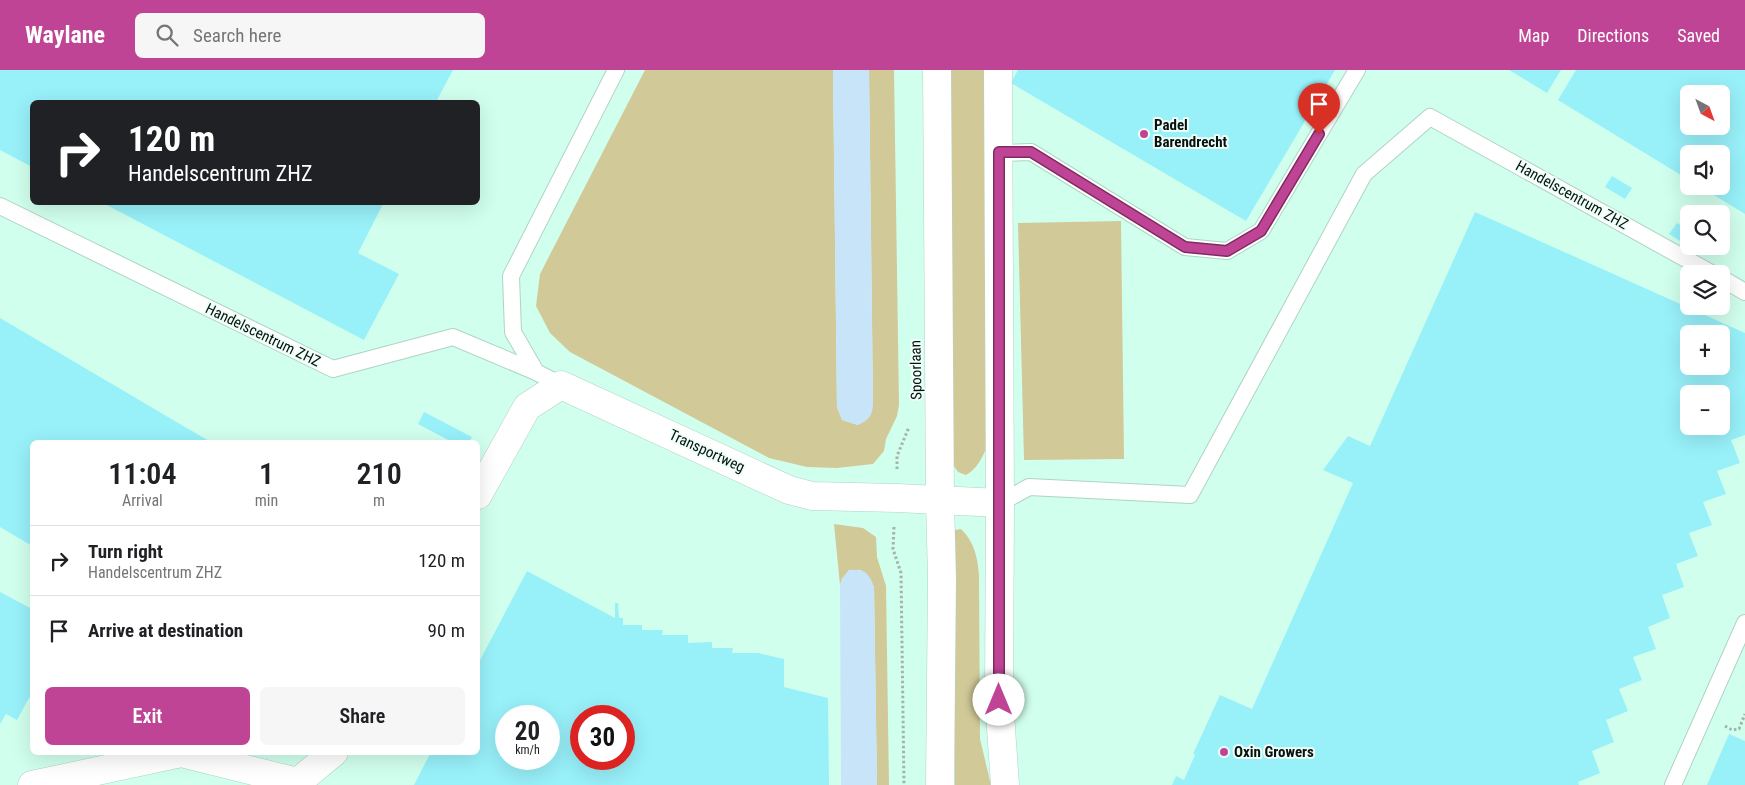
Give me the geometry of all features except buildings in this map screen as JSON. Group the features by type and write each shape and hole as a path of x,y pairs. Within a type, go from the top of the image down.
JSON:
{"street":[{"name":"Spoorlaan","path":"937,70 942,578 940,785"},
{"path":"998,70 999,700 1004,785"},
{"name":"Transportweg","path":"561,385 789,490 812,496 1000,503"},
{"path":"480,491 527,407 561,385"},
{"path":"32,785 172,755"},
{"path":"189,755 301,784 331,755"}],"lane":[{"path":"536,372 513,332 511,276 616,70"},
{"path":"999,152 1031,152 1185,247 1227,251 1261,231 1358,70"},
{"name":"Handelscentrum ZHZ","path":"1000,503 1029,487 1190,495 1364,174 1430,117 1697,265"},
{"name":"Handelscentrum ZHZ","path":"0,206 333,369 453,337 536,372 561,385"},
{"path":"1730,283 1745,292"},
{"path":"1673,785 1745,623"}],"path":[{"name":"Spoorlaan","path":"904,785 901,573 893,549 897,456 911,422"}],"shaded area":[{"path":"0,70 1745,70 1745,785 0,785"},
{"path":"645,70 833,70 837,407 842,420 858,425 873,405 869,70 894,70 899,405 897,416 886,439 884,451 873,464 837,468 807,467 769,458 570,352 550,333 536,306 540,274"},
{"path":"947,70 989,70 992,433 976,467 966,475 958,472 952,463"},
{"path":"1121,221 1124,459 1024,460 1018,223"},
{"path":"834,524 863,528 876,537 877,557 886,586 889,785 877,785 874,587 861,570 849,570 840,585"},
{"path":"961,529 972,544 979,576 980,739 991,785 955,785 951,535 955,530"}],"water":[{"path":"833,70 869,70 873,405 869,418 858,425 842,420 837,407"},
{"path":"849,570 859,570 866,573 874,587 877,785 841,785 840,585"}],"place":[{"name":"Padel Barendrecht","path":"1144,134"},
{"name":"Oxin Growers","path":"1224,752"}],"route":[{"path":"999,700 999,152 1031,152 1185,247 1227,251 1261,231 1319,134"}]}
